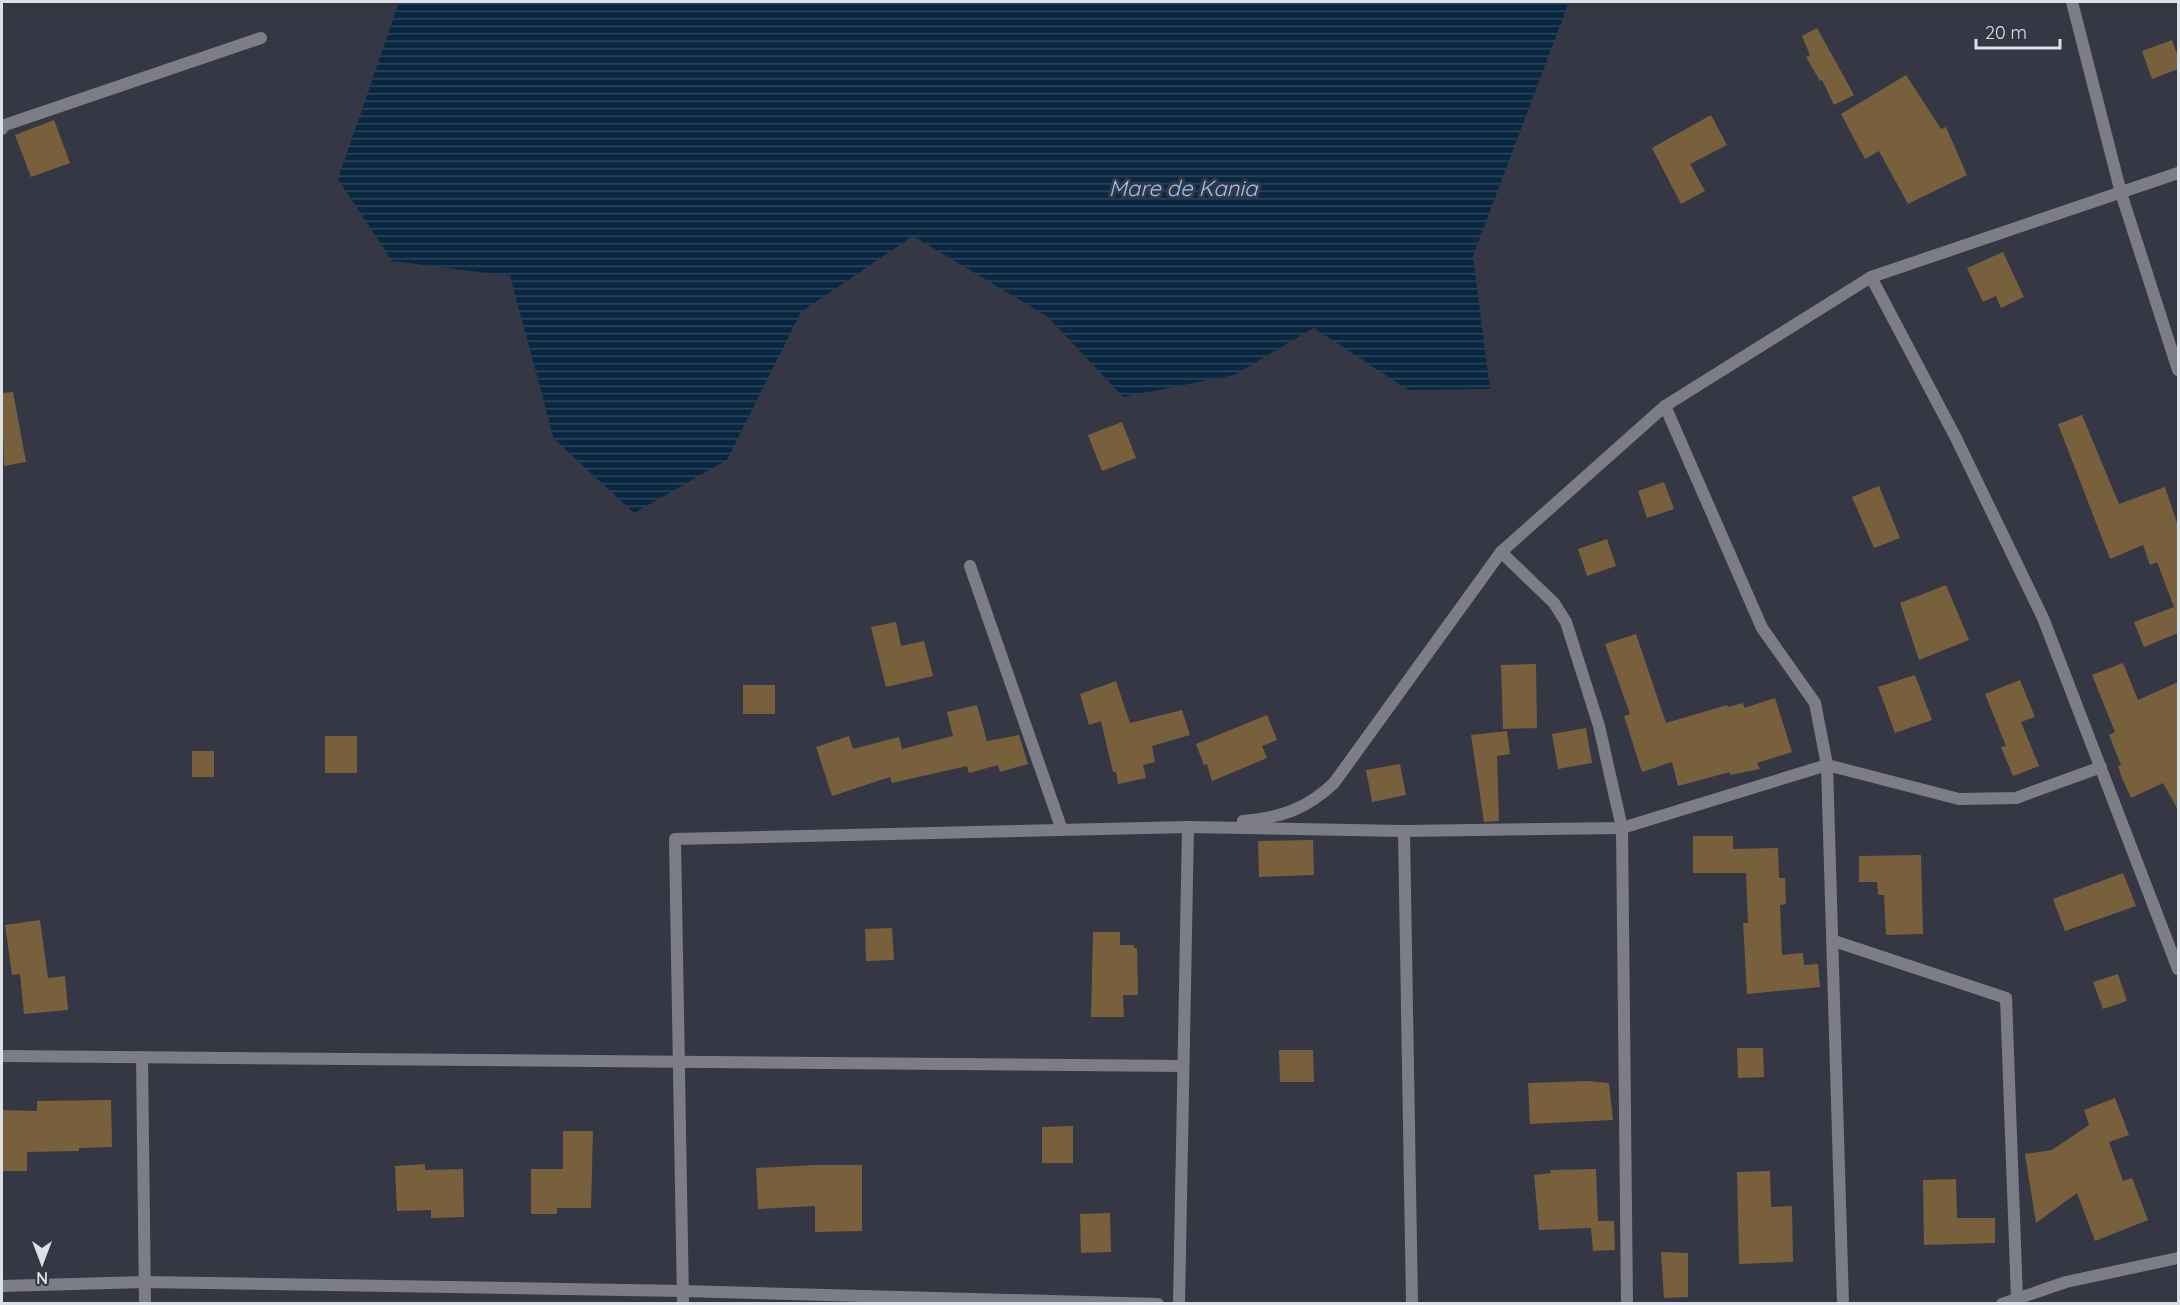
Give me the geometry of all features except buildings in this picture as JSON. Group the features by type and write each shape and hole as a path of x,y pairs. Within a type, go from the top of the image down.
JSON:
{"street":[{"path":"2072,2 2121,193 2178,370"},
{"path":"2,127 261,38"},
{"path":"1188,827 1267,819 1308,806 1320,797 1347,767 1501,552 1665,406 1871,277 2178,173"},
{"path":"1871,277 1956,438 2043,618 2178,969"},
{"path":"1665,406 1762,628 1815,703 1827,765 1843,1304"},
{"path":"1501,552 1554,603 1566,622 1599,726 1622,828 1627,1304"},
{"path":"970,566 1062,830"},
{"path":"683,1297 675,839 1188,827 1404,831 1622,828 1827,765 1959,799 2016,798 2101,767"},
{"path":"1179,1304 1188,827"},
{"path":"1404,831 1412,1304"},
{"path":"1834,941 2006,998 2017,1299"},
{"path":"2,1056 1183,1066"},
{"path":"142,1057 145,1304"},
{"path":"2002,1304 2066,1282 2178,1258"},
{"path":"2,1286 145,1282 683,1297 1158,1304"}],"water":[{"name":"Mare de Kania","path":"399,2 1569,2 1473,256 1490,389 1408,390 1314,328 1234,375 1123,397 1048,317 913,236 801,312 727,460 634,513 554,439 510,276 392,261 338,179"}]}
